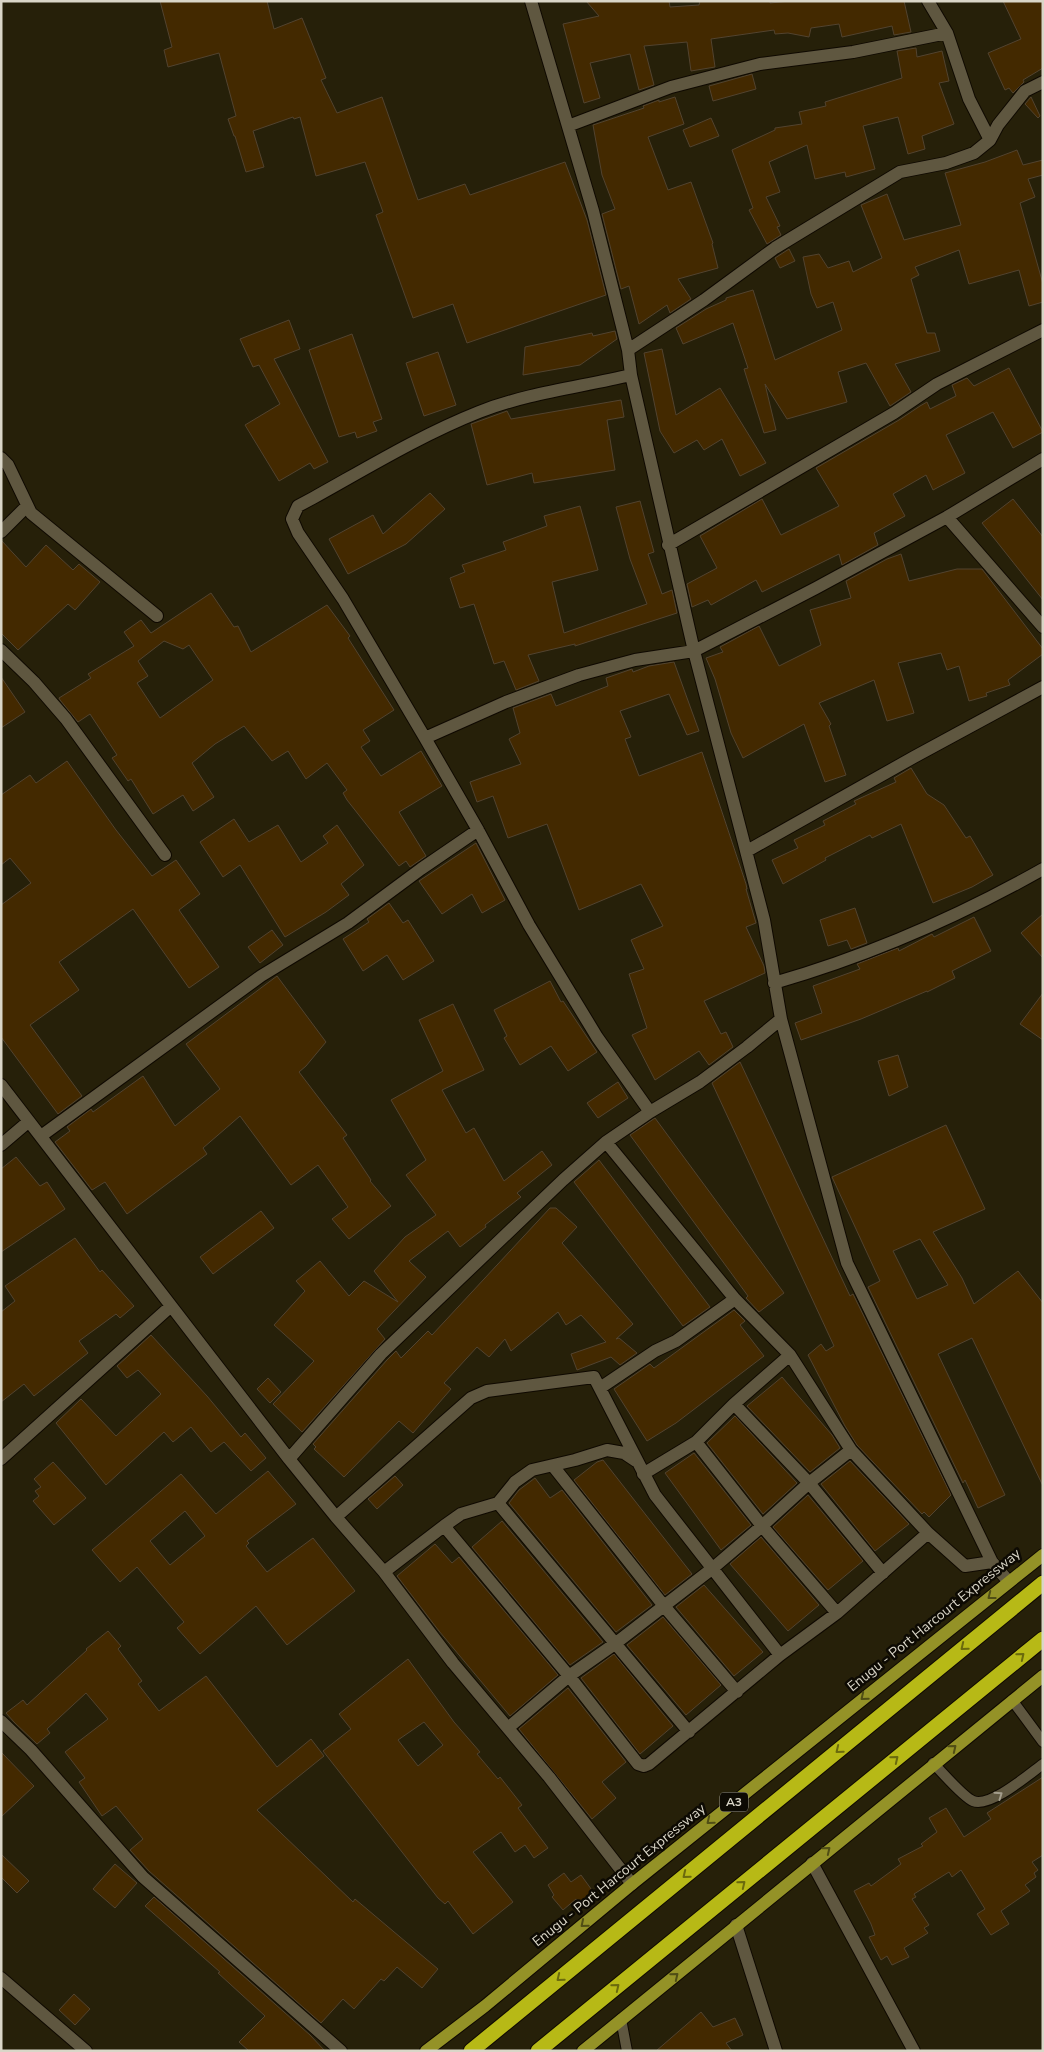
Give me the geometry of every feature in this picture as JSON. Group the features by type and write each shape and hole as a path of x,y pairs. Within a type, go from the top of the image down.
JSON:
{"highway":[{"name":"A3","path":"471,2051 1043,1583"},
{"path":"538,2051 1043,1639"}],"main road":[{"name":"Enugu - Port Harcourt Expressway","path":"426,2051 1043,1555"},
{"path":"583,2051 1043,1676"}],"street":[{"path":"531,1 593,211 628,350 631,375 668,545 764,920 781,1019 847,1264 992,1562 1009,1582"},
{"path":"928,1 947,33 969,99 990,140"},
{"path":"568,126 671,87 760,64 853,52 947,33"},
{"path":"628,350 704,300 775,248 900,172 946,163 974,153 990,140 998,124 1026,91 1043,82"},
{"path":"668,545 894,413 937,384 1043,330"},
{"path":"631,375 538,395 480,412 409,445 298,506 292,519 298,533 343,598 425,738 478,830 529,925 597,1036 650,1112"},
{"path":"1,458 8,465 31,513 157,616"},
{"path":"425,738 506,702 579,676 635,660 694,651 947,517 1043,460"},
{"path":"1,532 27,506"},
{"path":"947,517 1043,627"},
{"path":"1,650 34,682 66,719 165,855"},
{"path":"746,851 1043,687"},
{"path":"41,1136 261,976 348,923 478,830"},
{"path":"774,983 828,968 888,944 991,898 1043,869"},
{"path":"289,1459 381,1354 563,1180 606,1142 650,1112 700,1082 781,1019"},
{"path":"1,1085 289,1459 384,1572 453,1663 550,1777 632,1884"},
{"path":"1,1145 28,1122"},
{"path":"606,1142 735,1299 790,1354 851,1450 928,1533 965,1566 992,1562"},
{"path":"600,1388 655,1351 676,1341 735,1299"},
{"path":"1,1459 170,1306"},
{"path":"643,1474 696,1442 734,1404 790,1354"},
{"path":"336,1517 471,1398 487,1392 591,1377 597,1380 655,1496 780,1656"},
{"path":"734,1404 809,1482 884,1573"},
{"path":"696,1442 762,1526 837,1613"},
{"path":"384,1572 461,1514 498,1503 515,1482 532,1470 553,1466 607,1450 624,1453 636,1461"},
{"path":"508,1728 570,1676 713,1568 809,1482 851,1450"},
{"path":"553,1466 664,1606 737,1692"},
{"path":"498,1503 689,1732"},
{"path":"444,1526 570,1676 638,1764 644,1766 689,1732 780,1656 837,1613 928,1533"},
{"path":"1,1720 31,1750 143,1877 341,2051"},
{"path":"812,1863 914,2051"},
{"path":"736,1925 776,2051"},
{"path":"1,1978 86,2051"}],"lane":[{"path":"1012,1700 1043,1742"},
{"path":"933,1764 971,1801 980,1803 990,1801 1043,1764"},
{"path":"621,2019 627,2051"}],"building":[{"path":"160,1 267,1 274,29 302,18 326,78 321,80 337,113 382,97 418,200 465,184 470,195 565,162 587,220 606,295 467,343 453,304 413,318 376,215 383,212 365,162 316,176 300,117 294,119 293,117 253,131 264,167 246,172 228,119 236,116 219,53 168,67 164,50 172,47"},
{"path":"586,1 669,1 670,7 699,5 700,1 770,1 770,3 790,1 904,1 911,32 894,35 892,26 842,37 839,24 811,28 809,37 788,33 775,34 774,30 711,39 715,67 691,71 687,42 644,46 654,85 639,90 630,54 590,63 600,98 584,103 563,24 599,16"},
{"path":"1003,1 1043,1 1043,68 1023,80 1024,82 1013,93 1009,88 1005,90 988,53 1021,39"},
{"path":"916,48 917,57 942,51 949,81 939,83 954,124 922,136 925,149 908,154 898,117 863,126 875,169 846,177 845,172 815,179 807,145 769,162 780,192 766,197 780,226 777,227 781,235 767,244 749,210 753,208 732,150 775,130 775,128 802,124 799,112 826,106 825,102 902,78 897,51"},
{"path":"752,74 756,89 713,101 709,86"},
{"path":"675,97 684,124 648,137 668,190 691,182 713,243 718,268 678,279 691,299 670,313 667,305 639,324 629,286 621,289 602,214 615,209 602,175 593,125 644,108 643,106 659,100 659,102"},
{"path":"1031,97 1040,116 1038,118 1025,104"},
{"path":"711,118 719,136 690,147 683,130"},
{"path":"1017,150 1023,165 1043,160 1043,175 1028,179 1035,197 1020,203 1043,284 1043,302 1029,306 1019,270 969,284 959,250 915,267 919,275 911,279 927,333 935,333 940,351 895,364 911,392 890,406 866,363 838,372 847,402 787,419 765,384 776,430 764,433 744,369 748,368 733,323 683,344 676,328 706,309 726,300 726,298 753,290 775,360 842,330 833,302 817,308 811,294 803,257 819,254 828,268 849,261 853,272 882,258 861,205 887,194 904,240 961,225 945,173 985,162"},
{"path":"789,249 795,261 780,268 775,258"},
{"path":"289,320 300,349 274,359 328,462 314,469 310,463 279,481 245,425 280,404 259,365 253,367 240,339"},
{"path":"615,331 617,339 580,365 523,375 525,347 592,333 593,336"},
{"path":"352,334 382,419 373,422 377,431 357,438 355,432 339,437 309,350"},
{"path":"662,349 676,415 720,388 766,463 740,476 722,439 704,450 697,440 674,453 660,431 644,353"},
{"path":"438,352 456,405 424,416 406,363"},
{"path":"1009,368 1043,432 1013,448 993,412 946,435 965,473 933,490 926,475 893,494 905,516 874,533 878,545 842,565 839,554 762,592 756,580 711,605 708,600 692,607 687,584 717,568 700,536 762,499 781,535 839,506 816,468 927,402 930,409 956,396 952,385 967,378 974,386"},
{"path":"621,400 624,417 607,420 615,470 534,483 532,473 487,485 471,424 507,411 511,419"},
{"path":"430,493 445,509 406,544 348,574 329,539 373,515 383,534"},
{"path":"1013,499 1043,537 1043,600 982,523"},
{"path":"640,501 654,552 648,554 662,594 672,590 677,613 575,646 575,644 528,655 539,681 516,690 504,661 494,664 474,604 460,608 450,578 465,572 462,565 506,550 503,542 547,526 544,516 580,506 598,570 552,582 564,633 647,604 630,559 616,507"},
{"path":"1,540 26,567 46,545 73,570 79,564 100,582 75,610 68,604 18,650 1,633"},
{"path":"901,554 909,581 957,569 982,569 1043,649 1043,654 1008,680 1010,685 986,693 987,696 969,701 959,666 947,670 941,653 898,663 914,713 887,721 874,680 819,703 831,724 829,726 846,775 825,782 804,724 743,758 731,733 715,679 706,658 723,652 720,647 759,626 779,666 821,645 810,610 851,598 846,581 887,559"},
{"path":"211,593 234,627 238,626 251,652 327,605 350,636 348,638 394,710 363,730 370,741 361,747 381,776 421,751 442,786 399,812 426,856 410,867 406,861 399,866 347,800 343,793 347,790 327,763 306,779 288,751 272,761 244,726 215,744 192,763 214,797 193,811 183,795 153,814 131,779 128,781 112,758 117,755 90,714 78,722 59,698 91,678 88,674 134,646 124,632 141,620 151,633","holes":["164,641 183,649 189,645 213,680 160,718 137,683 148,676 138,661"]},
{"path":"674,662 699,731 687,735 669,694 620,711 631,737 625,739 639,776 702,752 746,884 756,923 746,927 764,966 765,973 704,1001 721,1034 726,1032 733,1047 709,1065 699,1051 655,1080 632,1035 647,1028 629,974 644,969 631,940 663,926 641,884 579,910 547,824 508,838 493,796 477,802 470,782 521,764 509,739 520,733 513,708 551,694 556,706 608,686 606,678 632,669 633,672 649,666"},
{"path":"1,677 25,712 1,728"},
{"path":"67,761 116,830 152,876 176,860 200,894 179,910 219,967 189,988 133,909 59,962 79,990 30,1025 82,1096 58,1114 1,1037 1,905 31,883 10,858 1,865 1,795 30,775 36,783"},
{"path":"911,768 927,794 944,805 966,838 970,836 993,875 972,887 933,903 901,824 872,838 870,835 825,858 826,860 783,884 772,860 798,848 794,840 825,825 823,821 856,804 854,801 896,782 894,778"},
{"path":"234,819 249,842 278,825 301,862 328,843 323,836 337,825 364,865 341,884 349,895 326,912 285,937 240,865 223,877 200,842"},
{"path":"476,843 505,900 482,913 472,894 442,914 419,881"},
{"path":"389,903 403,923 408,920 434,961 403,980 387,955 363,971 343,939 369,922 367,919"},
{"path":"855,908 867,943 851,949 847,940 828,946 820,920"},
{"path":"1043,914 1043,958 1021,933"},
{"path":"974,917 991,951 952,971 955,978 927,992 861,1019 801,1040 795,1023 822,1013 813,986 860,969 857,964 898,948 899,951 932,934 934,937"},
{"path":"272,930 283,945 260,963 248,947"},
{"path":"277,976 326,1042 299,1072 347,1135 343,1138 370,1181 391,1206 349,1239 332,1219 348,1207 318,1165 291,1185 240,1116 203,1148 207,1154 127,1214 105,1182 92,1190 55,1142 70,1131 67,1127 91,1109 93,1112 143,1076 175,1126 220,1089 186,1044"},
{"path":"550,981 561,1002 563,1001 597,1052 568,1071 551,1046 520,1065 504,1038 507,1036 494,1010"},
{"path":"1043,993 1043,1040 1020,1024"},
{"path":"453,1004 484,1070 442,1090 466,1133 474,1128 504,1181 542,1151 552,1165 517,1193 521,1197 460,1247 448,1231 409,1261 426,1277 377,1329 385,1339 302,1432 273,1404 314,1361 274,1325 305,1291 296,1281 320,1261 349,1296 364,1281 398,1302 374,1271 405,1237 436,1215 406,1175 426,1160 391,1100 443,1071 419,1020"},
{"path":"898,1055 908,1087 889,1096 878,1061"},
{"path":"740,1062 850,1296 853,1294 951,1495 929,1517 924,1512 922,1514 857,1445 808,1355 821,1344 826,1351 834,1346 712,1083"},
{"path":"618,1082 628,1098 598,1118 587,1103"},
{"path":"655,1118 784,1293 759,1312 746,1298 748,1296 630,1135"},
{"path":"946,1125 985,1209 933,1232 962,1278 974,1304 1018,1271 1043,1303 1043,1486 972,1338 938,1354 1005,1495 978,1508 965,1480 963,1483 868,1287 880,1281 832,1177","holes":["920,1239 948,1285 917,1299 893,1251"]},
{"path":"16,1157 40,1186 47,1182 65,1209 1,1252 1,1169"},
{"path":"599,1160 710,1307 683,1326 574,1182"},
{"path":"550,1208 556,1208 577,1227 562,1243 633,1324 616,1339 619,1338 637,1353 620,1365 611,1357 577,1370 571,1354 606,1342 581,1315 566,1325 558,1312 511,1351 505,1339 489,1357 477,1347 444,1383 451,1389 413,1433 399,1421 344,1477 314,1449 316,1447 313,1444 396,1351 401,1358 428,1331 432,1335"},
{"path":"261,1211 274,1228 213,1274 200,1257"},
{"path":"75,1238 100,1272 102,1270 134,1306 120,1318 116,1314 79,1341 88,1353 34,1396 24,1384 1,1402 1,1312 15,1301 5,1286"},
{"path":"734,1310 745,1321 740,1325 764,1356 676,1423 647,1441 614,1389 650,1364 654,1368"},
{"path":"151,1335 207,1396 241,1437 245,1433 266,1458 251,1471 224,1442 211,1452 191,1427 173,1442 164,1432 106,1485 56,1423 81,1399 116,1436 161,1394 138,1370 127,1378 117,1366"},
{"path":"782,1377 832,1435 840,1448 810,1472 747,1406"},
{"path":"268,1378 281,1392 270,1403 257,1389"},
{"path":"735,1416 797,1483 763,1514 707,1443"},
{"path":"694,1453 751,1525 721,1550 665,1473"},
{"path":"603,1460 692,1574 665,1595 574,1480 597,1462"},
{"path":"850,1461 909,1524 875,1551 821,1484"},
{"path":"53,1462 86,1498 54,1525 33,1501 39,1496 35,1491 41,1487 34,1479"},
{"path":"268,1471 296,1504 247,1541 249,1543 246,1546 267,1572 313,1538 355,1591 287,1645 256,1606 200,1654 177,1628 184,1622 137,1567 120,1582 92,1550 181,1474 216,1514","holes":["185,1511 205,1536 170,1565 150,1541"]},
{"path":"395,1476 403,1485 377,1509 368,1499"},
{"path":"535,1478 550,1498 562,1490 652,1605 616,1632 509,1503 519,1490"},
{"path":"808,1495 863,1561 828,1590 773,1527"},
{"path":"502,1521 603,1642 570,1665 472,1547"},
{"path":"761,1537 819,1605 788,1631 730,1564"},
{"path":"435,1544 452,1563 459,1557 558,1675 510,1716 439,1631 397,1576"},
{"path":"704,1585 763,1652 734,1676 676,1607"},
{"path":"663,1617 721,1685 686,1715 627,1645"},
{"path":"108,1631 121,1646 118,1649 142,1681 138,1684 159,1711 206,1676 277,1767 311,1739 324,1756 257,1810 353,1902 355,1899 438,1969 422,1988 397,1967 384,1981 381,1979 354,2009 343,1999 321,2023 149,1871 130,1850 143,1839 116,1806 102,1816 79,1782 85,1778 65,1752 108,1719 86,1693 47,1729 50,1733 37,1744 6,1713 23,1700 27,1705 86,1649"},
{"path":"614,1654 673,1726 640,1754 581,1678"},
{"path":"408,1659 454,1722 480,1752 477,1754 498,1779 500,1777 522,1805 518,1808 548,1848 534,1858 525,1845 515,1852 501,1832 473,1852 513,1902 473,1934 448,1901 445,1904 438,1898 323,1751 351,1729 339,1714","holes":["424,1722 443,1745 418,1766 398,1740"]},
{"path":"568,1688 626,1762 602,1782 616,1798 592,1819 519,1729"},
{"path":"1,1752 34,1786 1,1817"},
{"path":"1043,1777 1043,1855 1032,1862 1038,1870 1034,1873 1036,1877 1025,1885 1030,1891 1001,1911 1009,1924 991,1935 977,1914 985,1909 961,1870 952,1877 949,1872 914,1894 916,1897 912,1899 929,1925 924,1928 928,1933 904,1948 909,1957 892,1965 887,1956 881,1960 869,1937 875,1935 871,1924 854,1891 869,1883 871,1886 901,1864 898,1859 923,1846 921,1844 937,1832 929,1818 946,1808 964,1837 991,1819 987,1813"},
{"path":"1,1854 29,1881 17,1893 1,1877"},
{"path":"115,1864 137,1883 115,1908 93,1889"},
{"path":"564,1873 571,1882 581,1875 594,1893 580,1904 576,1899 563,1910 552,1897 554,1895 548,1885"},
{"path":"154,1897 310,2035 325,2051 249,2051 239,2042 265,2016 218,1973 220,1972 145,1906"},
{"path":"74,1994 90,2009 75,2025 59,2010"},
{"path":"701,2012 713,2027 735,2018 743,2035 726,2043 732,2051 656,2051"}]}
